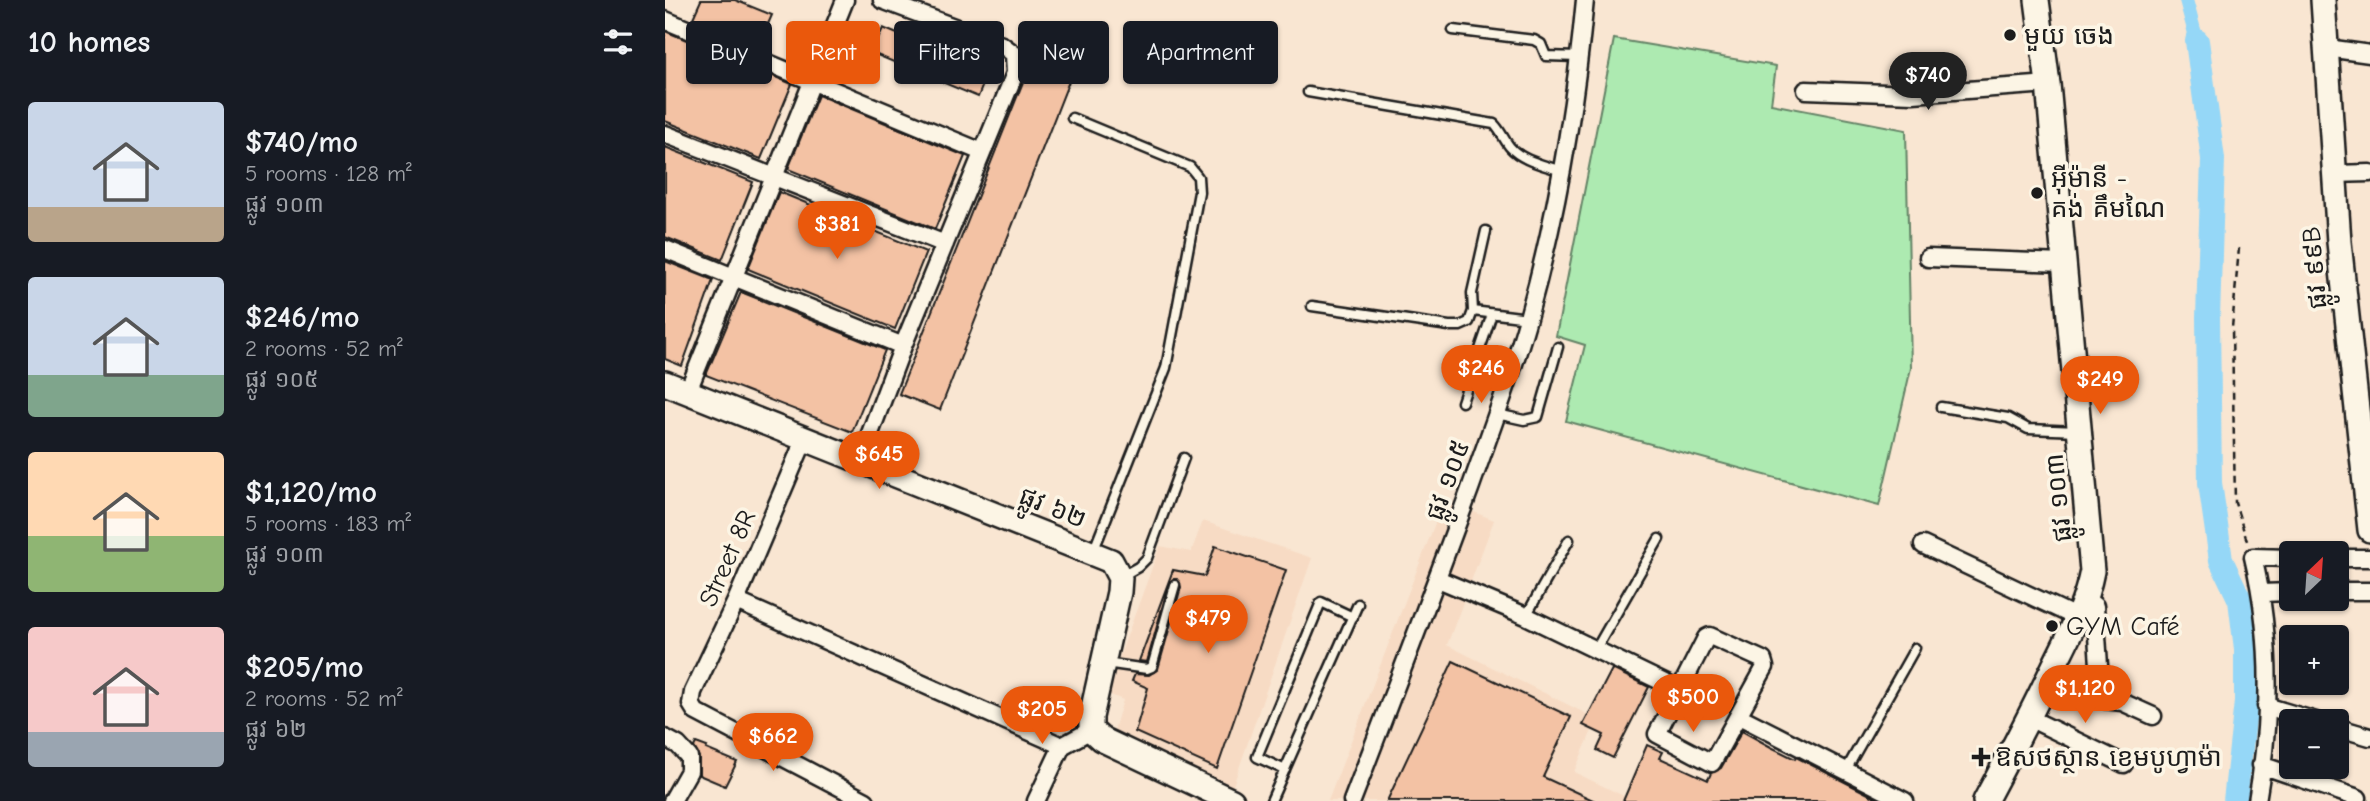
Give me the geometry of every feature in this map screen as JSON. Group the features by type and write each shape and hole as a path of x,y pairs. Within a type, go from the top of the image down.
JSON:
{"street":[{"path":"836,21 845,0"},
{"path":"860,460 902,346 1015,74 1014,54 1002,45 882,0"},
{"name":"ផ្លូវ ១០៥","path":"1352,801 1438,579 1528,318 1561,171 1585,0"},
{"name":"ផ្លូវ ១០៣","path":"1985,801 2082,608 2092,571 2048,84 2037,0"},
{"name":"ផ្លូវ ៩៩B","path":"2323,0 2334,174 2364,432 2370,530"},
{"path":"665,20 786,70"},
{"path":"2327,48 2370,54"},
{"path":"688,391 811,84"},
{"path":"819,84 982,152"},
{"path":"1806,90 1913,94 2048,84"},
{"path":"665,134 945,244"},
{"path":"2334,174 2370,173"},
{"path":"665,249 902,346"},
{"path":"1928,258 2063,263"},
{"name":"ផ្លូវ ៦២","path":"665,383 1111,561 1120,578"},
{"name":"Street 8R","path":"805,438 736,601 693,692 691,704 696,712 866,801"},
{"path":"1923,545 2082,608 2095,606 2101,695 2105,699 2122,702 2153,716"},
{"path":"2257,801 2266,706 2267,655 2261,593 2253,557 2279,558"},
{"path":"2349,558 2370,558"},
{"path":"1120,578 1091,717 1091,730 1101,739 1232,801"},
{"path":"1438,579 1526,616 1679,690"},
{"path":"2349,591 2370,591"},
{"path":"2261,593 2279,592"},
{"path":"736,601 1062,746"},
{"path":"1710,636 1765,663 1739,716 1715,761 1708,762 1657,734 1706,638 1710,636"},
{"path":"2266,706 2279,710"},
{"path":"1739,716 1905,801"},
{"path":"2029,718 2124,764"},
{"path":"1036,801 1062,746 1091,730"},
{"path":"2349,731 2370,737"},
{"path":"665,738 678,745 689,757 689,771 672,801"},
{"path":"2261,765 2358,798"}],"lane":[{"path":"1453,30 1534,40 1541,44 1546,56 1579,57"},
{"path":"1308,92 1494,124 1509,146 1520,156 1561,171"},
{"path":"1072,118 1189,167 1198,177 1199,192 1166,368 1092,553"},
{"path":"1312,306 1460,326 1469,322 1473,311 1472,293 1486,231"},
{"path":"1473,311 1528,318"},
{"path":"1462,401 1492,314"},
{"path":"1497,414 1524,420 1538,417 1559,347"},
{"path":"1941,407 2008,418 2028,429 2079,432"},
{"path":"1120,578 1139,567 1147,558 1184,458"},
{"path":"1596,649 1659,539"},
{"path":"1526,616 1569,541"},
{"path":"1103,663 1147,669 1152,667 1175,585"},
{"path":"1285,770 1257,757 1321,602 1353,617"},
{"path":"1271,801 1358,604"},
{"path":"1846,771 1916,648"}],"path":[{"path":"2239,248 2232,328 2235,503 2253,557"}],"shaded area":[{"path":"1444,500 1494,520 1447,645 1597,719 1574,772 1634,801 1328,801"},
{"path":"1203,521 1312,558 1229,797 1110,743 1123,700 1106,693 1160,546 1191,552"}],"green space":[{"path":"1614,39 1776,66 1771,104 1906,130 1911,368 1879,506 1566,421 1585,345 1556,336"}],"building":[{"path":"701,0 735,0 772,15 769,21 700,21 693,18"},
{"path":"883,28 894,33 894,62 880,56 880,35"},
{"path":"665,31 686,40 686,84 772,84 772,76 786,81 786,84 792,84 761,159 665,121"},
{"path":"947,84 983,84 978,97"},
{"path":"1022,84 1068,84 940,410 899,394"},
{"path":"818,95 965,156 935,229 788,169"},
{"path":"665,147 753,182 722,260 665,237"},
{"path":"779,192 926,252 895,329 748,269"},
{"path":"665,261 713,280 682,366 665,359"},
{"path":"741,292 885,350 852,432 706,375"},
{"path":"1215,546 1286,570 1217,769 1135,732 1148,688 1132,681 1135,674 1149,675 1158,669 1181,587 1177,579 1169,583 1147,662 1139,661 1173,570 1205,576"},
{"path":"1453,661 1571,717 1543,777 1595,801 1387,801"},
{"path":"1612,669 1649,687 1613,758 1597,750 1604,735 1583,725"},
{"path":"1742,731 1882,801 1623,801 1647,745 1663,752 1660,758 1708,780 1711,773 1721,768"},
{"path":"696,743 737,762 725,786 699,775 699,757 694,747"}],"waterway":[{"path":"2186,0 2197,41"},
{"path":"2197,41 2213,159 2208,318 2210,483 2221,560 2240,600 2246,649 2246,702 2235,801"}],"place":[{"name":"មួយ ចេង","path":"2010,35"},
{"name":"អ៊ីម៉ានី - គង់ គឹមណៃ","path":"2037,193"},
{"name":"GYM Café","path":"2052,626"},
{"name":"ឱសថស្ថាន ខេមបូហ្វាម៉ា","path":"1981,757"}]}
